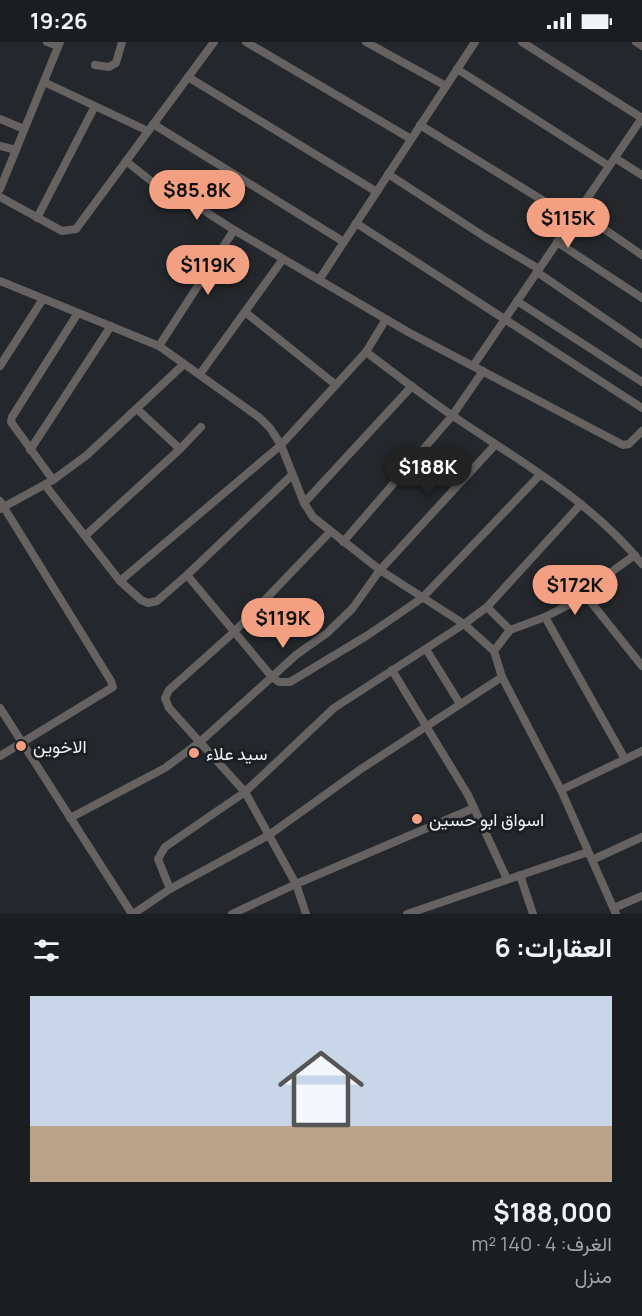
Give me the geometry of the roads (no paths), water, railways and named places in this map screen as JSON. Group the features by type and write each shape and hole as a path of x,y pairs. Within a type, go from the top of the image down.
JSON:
{"street":[{"path":"0,189 59,44 47,42"},
{"path":"94,65 109,67 116,63 122,42"},
{"path":"0,197 62,231 76,229 214,42"},
{"path":"246,42 411,140"},
{"path":"366,42 446,86"},
{"path":"319,280 475,42"},
{"path":"473,366 642,118 522,42"},
{"path":"636,42 642,46"},
{"path":"457,69 609,166"},
{"path":"188,77 376,192"},
{"path":"44,82 94,106 151,128 344,242"},
{"path":"37,218 94,106"},
{"path":"0,119 24,129"},
{"path":"420,125 642,255"},
{"path":"0,146 16,150"},
{"path":"615,158 642,174"},
{"path":"126,161 156,185 200,208 386,319 623,445 629,444 642,431"},
{"path":"388,174 538,270 642,344"},
{"path":"356,223 642,408"},
{"path":"159,346 234,230"},
{"path":"558,242 642,298"},
{"path":"200,375 283,259"},
{"path":"0,280 159,346 260,418 281,445 304,503 313,517 380,570 464,624 494,651 502,677 561,790 615,911 642,896"},
{"path":"0,366 43,298"},
{"path":"518,301 642,382"},
{"path":"245,312 336,385"},
{"path":"53,480 10,422 78,313"},
{"path":"120,581 281,445 366,352 386,319"},
{"path":"30,450 111,326"},
{"path":"366,352 452,416 581,504 627,545 642,564"},
{"path":"0,756 109,691 112,687 111,681 1,506 45,485 87,455 184,364"},
{"path":"343,542 452,416 483,371"},
{"path":"304,503 412,386"},
{"path":"136,409 180,449"},
{"path":"85,536 201,427"},
{"path":"70,819 165,768 200,742 296,655 339,622 352,609 380,570 495,445"},
{"path":"45,485 120,581 141,600 148,603 157,601 187,575 292,474"},
{"path":"187,575 272,677 284,683 295,680 422,598 540,475"},
{"path":"170,889 158,859 159,853 165,847 245,792 334,708 487,607 581,504"},
{"path":"306,914 296,884 245,792 170,708 165,698 169,690 234,632 330,532"},
{"path":"494,651 510,630 545,617 586,596 614,570 635,555"},
{"path":"586,596 642,666"},
{"path":"487,607 510,630"},
{"path":"545,617 625,759"},
{"path":"426,649 460,704"},
{"path":"392,670 474,808 507,879"},
{"path":"0,708 133,914 170,889 269,836 426,725 502,677"},
{"path":"561,790 642,751"},
{"path":"232,914 296,884 474,808"},
{"path":"407,914 507,879 590,856 642,837"},
{"path":"520,875 533,914"}],"place":[{"name":"الاخوين","path":"21,746"},
{"name":"سيد علاء","path":"194,753"},
{"name":"اسواق ابو حسين","path":"417,819"}]}
